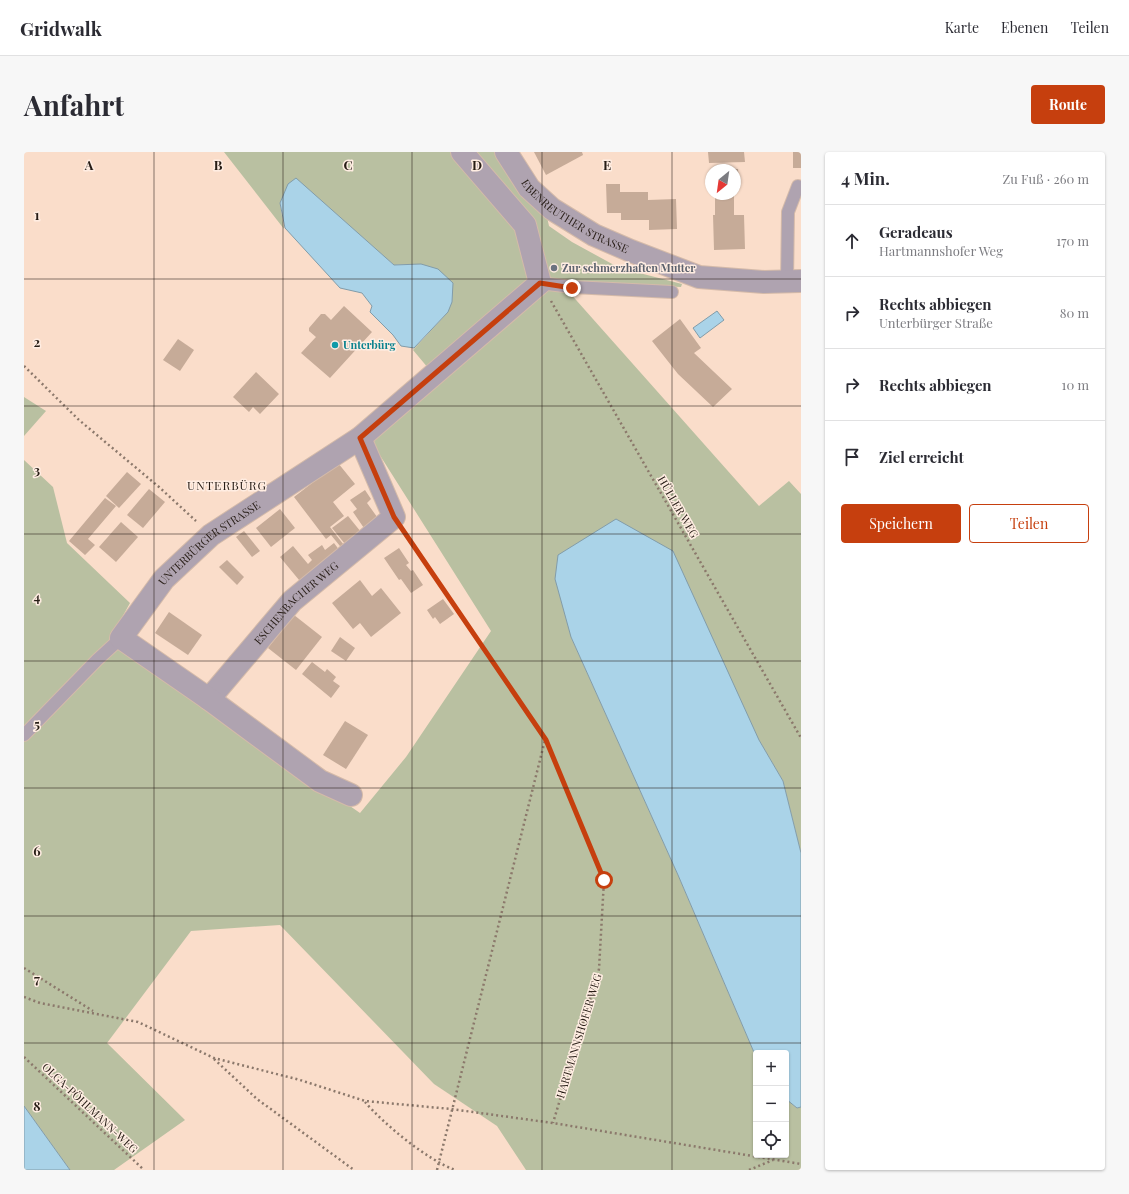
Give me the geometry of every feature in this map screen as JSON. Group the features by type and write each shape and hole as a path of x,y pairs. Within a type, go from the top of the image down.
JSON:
{"street":[{"path":"462,152 525,225 540,283"},
{"name":"EBENREUTHER STRASSE","path":"506,152 529,188 552,209 594,235 698,277 764,282 794,282"},
{"name":"UNTERBÜRGER STRASSE","path":"121,638 164,579 211,535 360,438 540,283"},
{"path":"360,438 394,517"},
{"name":"ESCHENBACHER WEG","path":"208,699 292,601 394,517"},
{"path":"121,638 208,699 320,781 351,795"}],"lane":[{"path":"794,282 788,212 798,186"},
{"path":"540,283 572,288 672,292"},
{"name":"UNTERBÜRGER STRASSE","path":"24,735 97,660 121,638"}],"path":[{"name":"HÜLLER WEG","path":"540,283 801,738"},
{"path":"24,366 79,420 159,487 211,535"},
{"name":"HARTMANNSHOFER WEG","path":"394,517 546,740 604,880 599,969 553,1123"},
{"path":"437,1170 451,1109 546,740"},
{"path":"24,968 95,1013"},
{"path":"24,997 40,1002 138,1022 214,1058 300,1080 365,1101 451,1109 553,1123 801,1164"},
{"name":"OLGA-PÖHLMANN-WEG","path":"24,1057 144,1170"},
{"path":"214,1058 256,1099 354,1170"},
{"path":"365,1101 376,1114 426,1154 438,1162 455,1170"},
{"path":"749,1170 774,1160"}],"green space":[{"path":"224,152 469,152 500,180 477,152 496,152 547,217 549,226 572,242 614,265 682,284 681,287 577,282 567,280 561,283 759,506 789,481 801,494 801,853 783,781 759,740 571,637 678,875 753,1050 753,1158 789,1158 789,1101 797,1108 801,1107 801,1170 526,1170 497,1126 434,1084 280,925 191,931 107,1043 185,1120 114,1170 70,1170 24,1106 24,460 53,487 67,543 130,603 110,639 360,813 406,757 491,631 369,438 439,381 413,350 448,312 421,264 394,265 296,179 280,203 284,229"},
{"path":"24,397 46,411 24,436"}],"water":[{"path":"296,178 394,265 421,264 438,269 453,283 452,302 448,312 414,348 401,346 393,335 370,312 372,306 362,293 340,288 285,228 280,203 288,184"},
{"path":"717,311 724,320 700,338 693,328"},
{"path":"616,519 673,551 759,740 783,781 801,853 801,1107 797,1108 789,1101 789,1050 753,1050 678,875 571,637 555,579 558,555"},
{"path":"24,1106 70,1170 24,1170"}],"building":[{"path":"534,152 582,152 583,155 546,175"},
{"path":"708,152 744,152 745,162 709,163"},
{"path":"793,152 801,152 801,168 793,168"},
{"path":"606,184 620,184 620,192 648,192 648,200 676,199 677,229 649,230 649,220 621,220 621,213 607,213"},
{"path":"715,200 734,200 734,215 744,215 745,249 714,250 713,215 715,215"},
{"name":"Unterbürg","path":"344,306 372,332 330,378 301,353 316,337 309,331 309,328 321,314 325,314 331,320"},
{"path":"680,319 701,348 694,353 732,389 713,407 678,374 652,341"},
{"path":"178,339 194,350 180,371 163,360"},
{"path":"256,372 279,394 260,414 253,407 249,412 233,397"},
{"path":"338,463 355,484 333,502 344,516 330,527 347,549 344,551 331,535 326,539 294,497"},
{"path":"127,472 141,484 119,508 106,496"},
{"path":"149,489 165,502 143,528 127,515"},
{"path":"365,490 371,499 367,503 380,521 366,531 353,512 357,509 350,500"},
{"path":"105,498 116,506 88,539 95,545 85,555 69,541"},
{"path":"280,509 295,528 271,547 256,528"},
{"path":"348,516 361,532 345,544 332,528"},
{"path":"121,522 138,537 116,562 99,547"},
{"path":"244,531 260,551 252,557 236,537"},
{"path":"334,543 343,555 304,586 280,557 293,546 308,564 312,560 308,555 322,545 325,550"},
{"path":"399,548 409,563 406,565 411,571 413,570 423,585 411,593 401,579 399,580 384,558"},
{"path":"227,560 244,577 237,585 219,567"},
{"path":"360,580 372,596 381,588 401,613 371,637 360,623 353,629 332,603"},
{"path":"443,599 454,614 440,624 435,617 433,619 427,610"},
{"path":"169,612 202,635 188,655 155,633"},
{"path":"294,615 322,637 296,670 268,648"},
{"path":"340,637 355,648 346,661 331,651"},
{"path":"312,662 325,672 327,669 336,677 333,681 340,686 331,698 302,674"},
{"path":"345,721 368,735 346,769 323,755"}],"place":[{"name":"Zur schmerzhaften Mutter","path":"554,268"},
{"name":"Unterbürg","path":"335,345"}],"district":[{"name":"UNTERBÜRG","path":"227,486"}],"route":[{"path":"572,288 540,283 360,438 394,517 546,740 604,880"}]}
